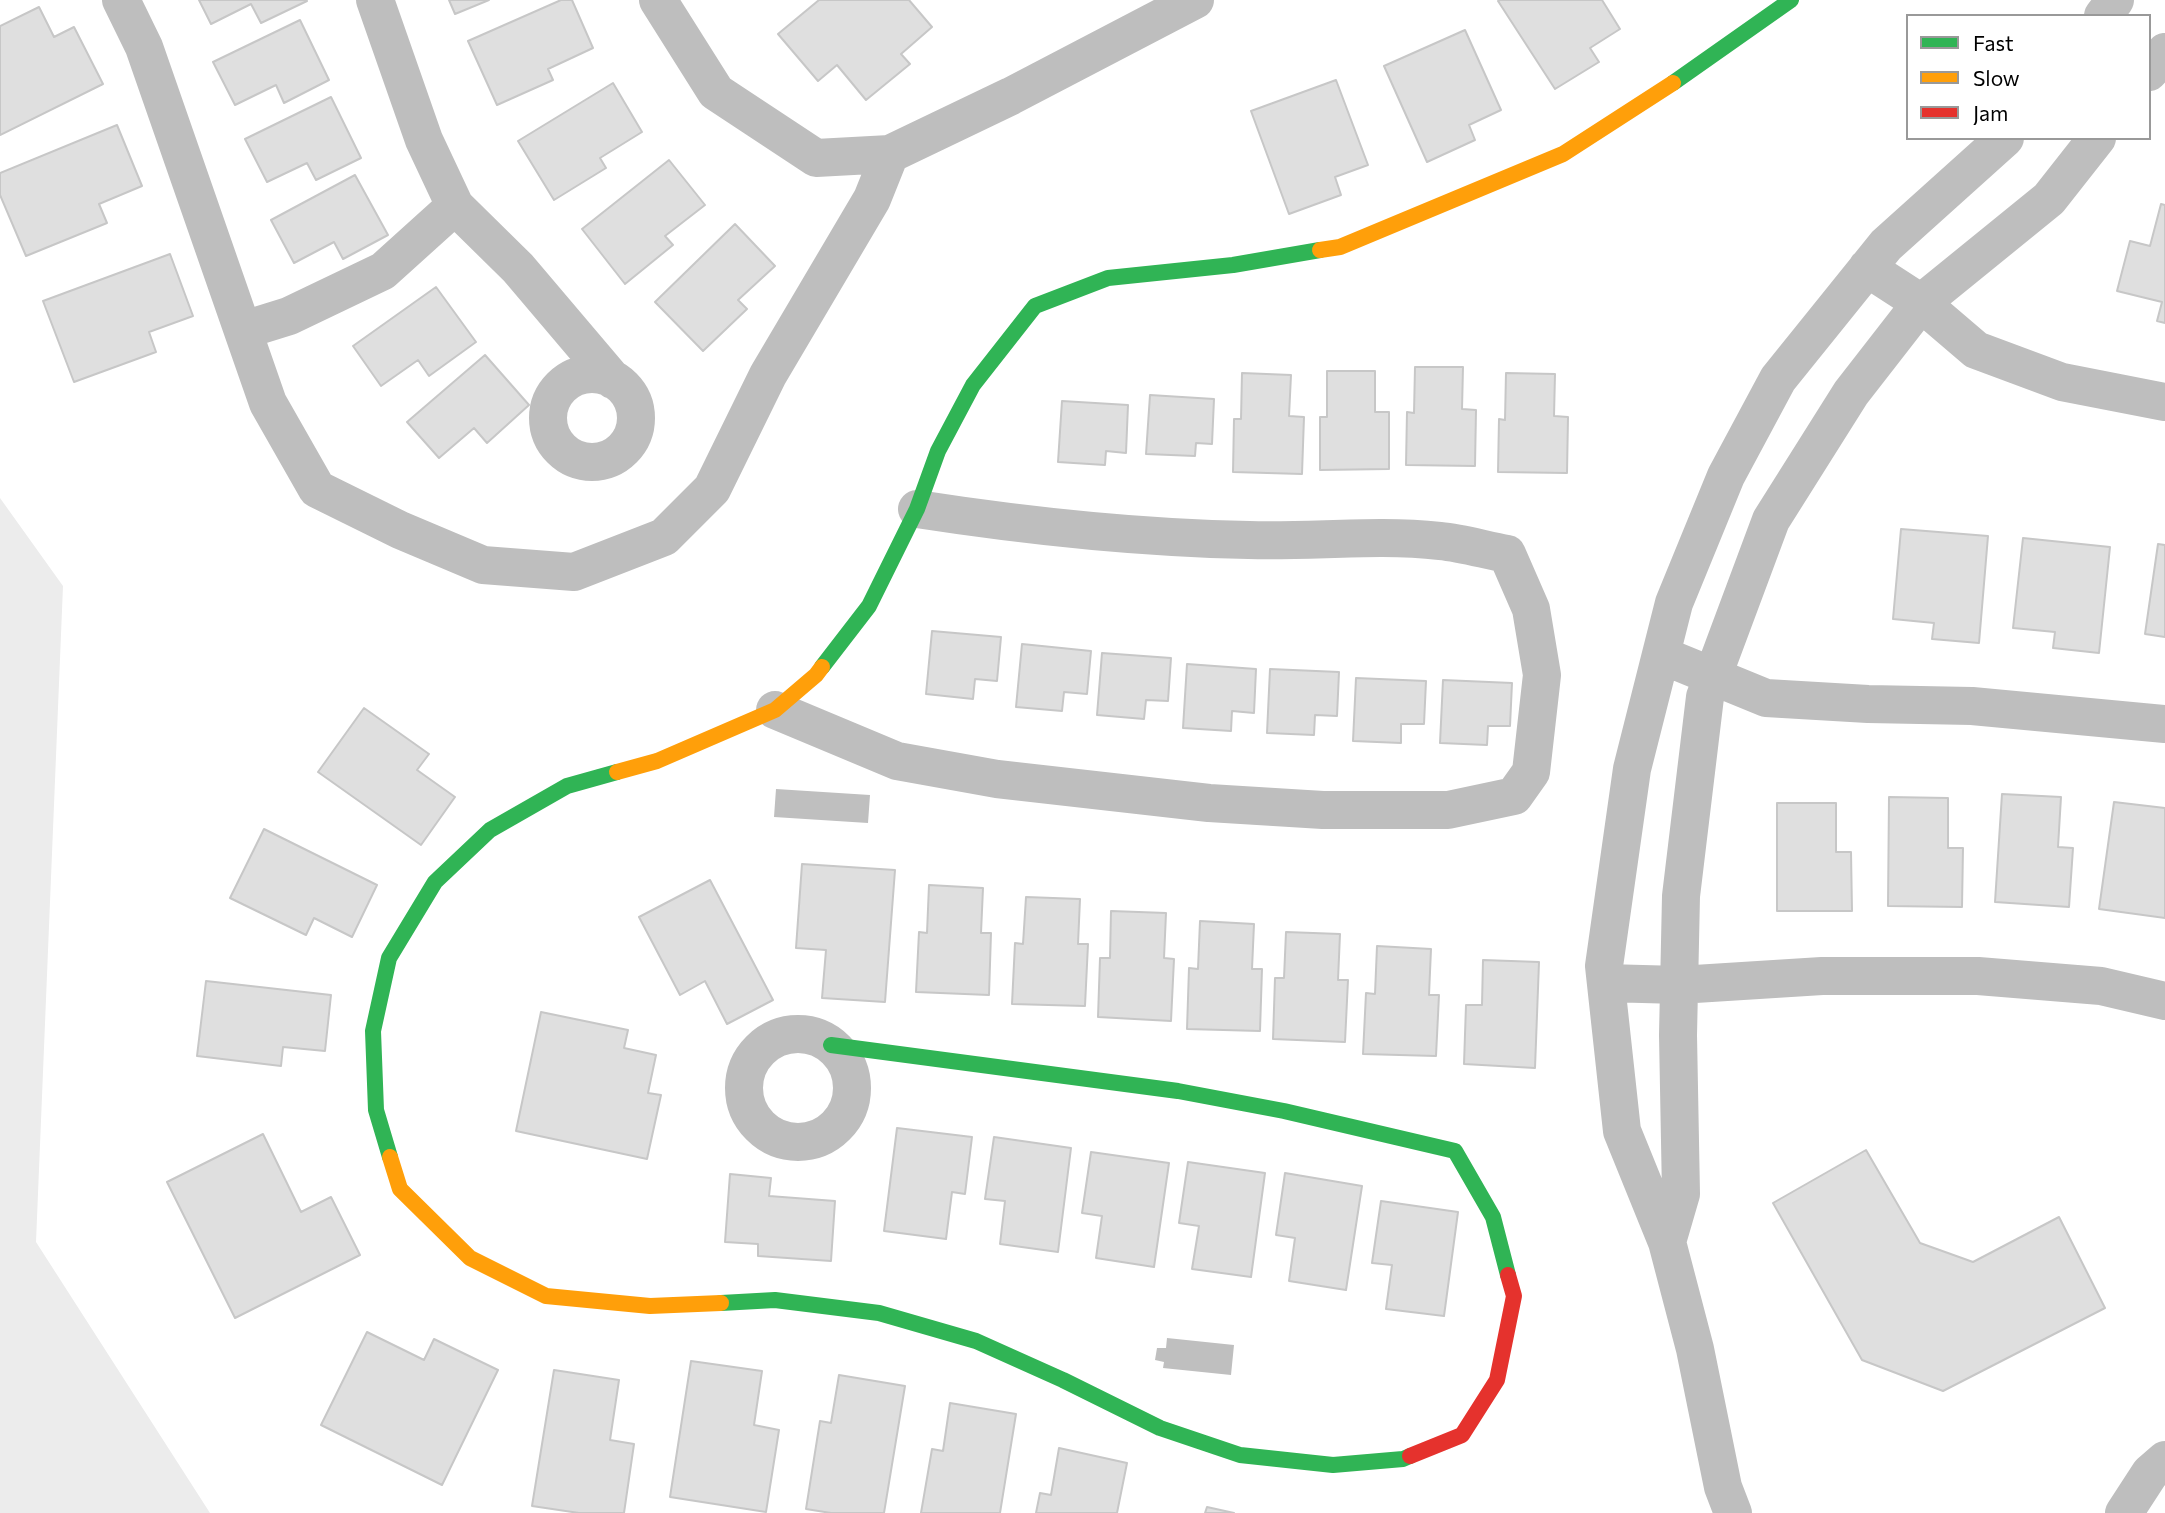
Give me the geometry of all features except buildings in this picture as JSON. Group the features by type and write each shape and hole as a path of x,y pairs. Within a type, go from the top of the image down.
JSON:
{"street":[{"path":"121,0 144,47 268,403 317,489 400,530 483,565 574,572 664,537 712,489 768,375 872,199 890,154"},
{"path":"375,0 424,140 456,206 518,268 632,400 636,414 635,428 620,452 608,459 594,462 567,454 556,444 549,430 551,401 559,389 584,375 599,375 613,380"},
{"path":"658,0 716,92 816,158 890,154 1011,96 1195,0"},
{"path":"831,1045 1091,1079 1226,1100 1455,1151 1493,1217 1514,1296 1497,1380 1462,1434 1403,1459 1333,1465 1240,1455 1160,1427 976,1341 879,1313 775,1300 650,1306 546,1296 470,1258 400,1189 376,1110 373,1031 390,958 435,882 490,830 567,786 657,761 775,710 816,675 869,606 917,509 938,451 973,385 1035,306 1108,278 1233,265 1340,247 1563,154 1681,78 1791,0"},
{"path":"2151,70 2165,52"},
{"path":"1733,1513 1723,1487 1695,1349 1667,1242 1622,1131 1604,966 1632,769 1674,603 1726,476 1779,379 1886,245 2003,140"},
{"path":"1667,1242 1681,1194 1681,896 1705,696 1771,520 1851,393 1921,303 2049,199 2095,140"},
{"path":"244,330 289,316 383,271 456,206"},
{"path":"1867,268 1921,303 1976,351 2063,382 2165,402"},
{"path":"554,310 570,348 571,380"},
{"path":"775,710 897,761 997,779 1209,803 1323,810 1448,810 1514,796 1531,772 1542,675 1531,610 1507,554 1441,541 1355,537 1251,541 1140,534 987,520 917,509"},
{"path":"1661,655 1766,698 1972,706 2165,724"},
{"path":"1606,983 1679,985 1822,976 1978,976 2101,986 2165,1001"},
{"path":"851,1101 853,1083 848,1066 838,1051 824,1040 807,1035 789,1035 772,1041 758,1052 748,1067 744,1084 746,1102 753,1118 766,1132 782,1140 799,1142 816,1139 833,1130 844,1117 851,1101 874,1074 927,1059"},
{"path":"2124,1513 2150,1473 2165,1460"}],"shaded area":[{"path":"0,498 63,586 36,1242 210,1513 0,1513"},
{"path":"776,789 870,795 868,823 774,817"},
{"path":"1167,1338 1234,1345 1231,1375 1163,1368 1164,1362 1155,1360 1157,1348 1166,1348"}],"traffic: fast":[{"path":"1673,83 1791,0"},
{"path":"822,667 869,606 917,509 938,451 973,385 1035,306 1108,278 1233,265 1320,250"},
{"path":"390,1157 376,1110 373,1031 389,958 435,882 490,830 567,786 617,772"},
{"path":"831,1045 1178,1091 1284,1111 1455,1151 1493,1217 1508,1275"},
{"path":"721,1303 775,1300 879,1313 976,1341 1160,1428 1240,1455 1333,1465 1403,1459 1410,1456"}],"traffic: slow":[{"path":"1320,250 1340,247 1563,154 1673,83"},
{"path":"617,772 657,761 775,710 822,667"},
{"path":"390,1157 400,1189 470,1258 546,1296 650,1306 721,1303"}],"traffic: jam":[{"path":"1410,1456 1462,1435 1497,1380 1514,1296 1508,1275"}]}
